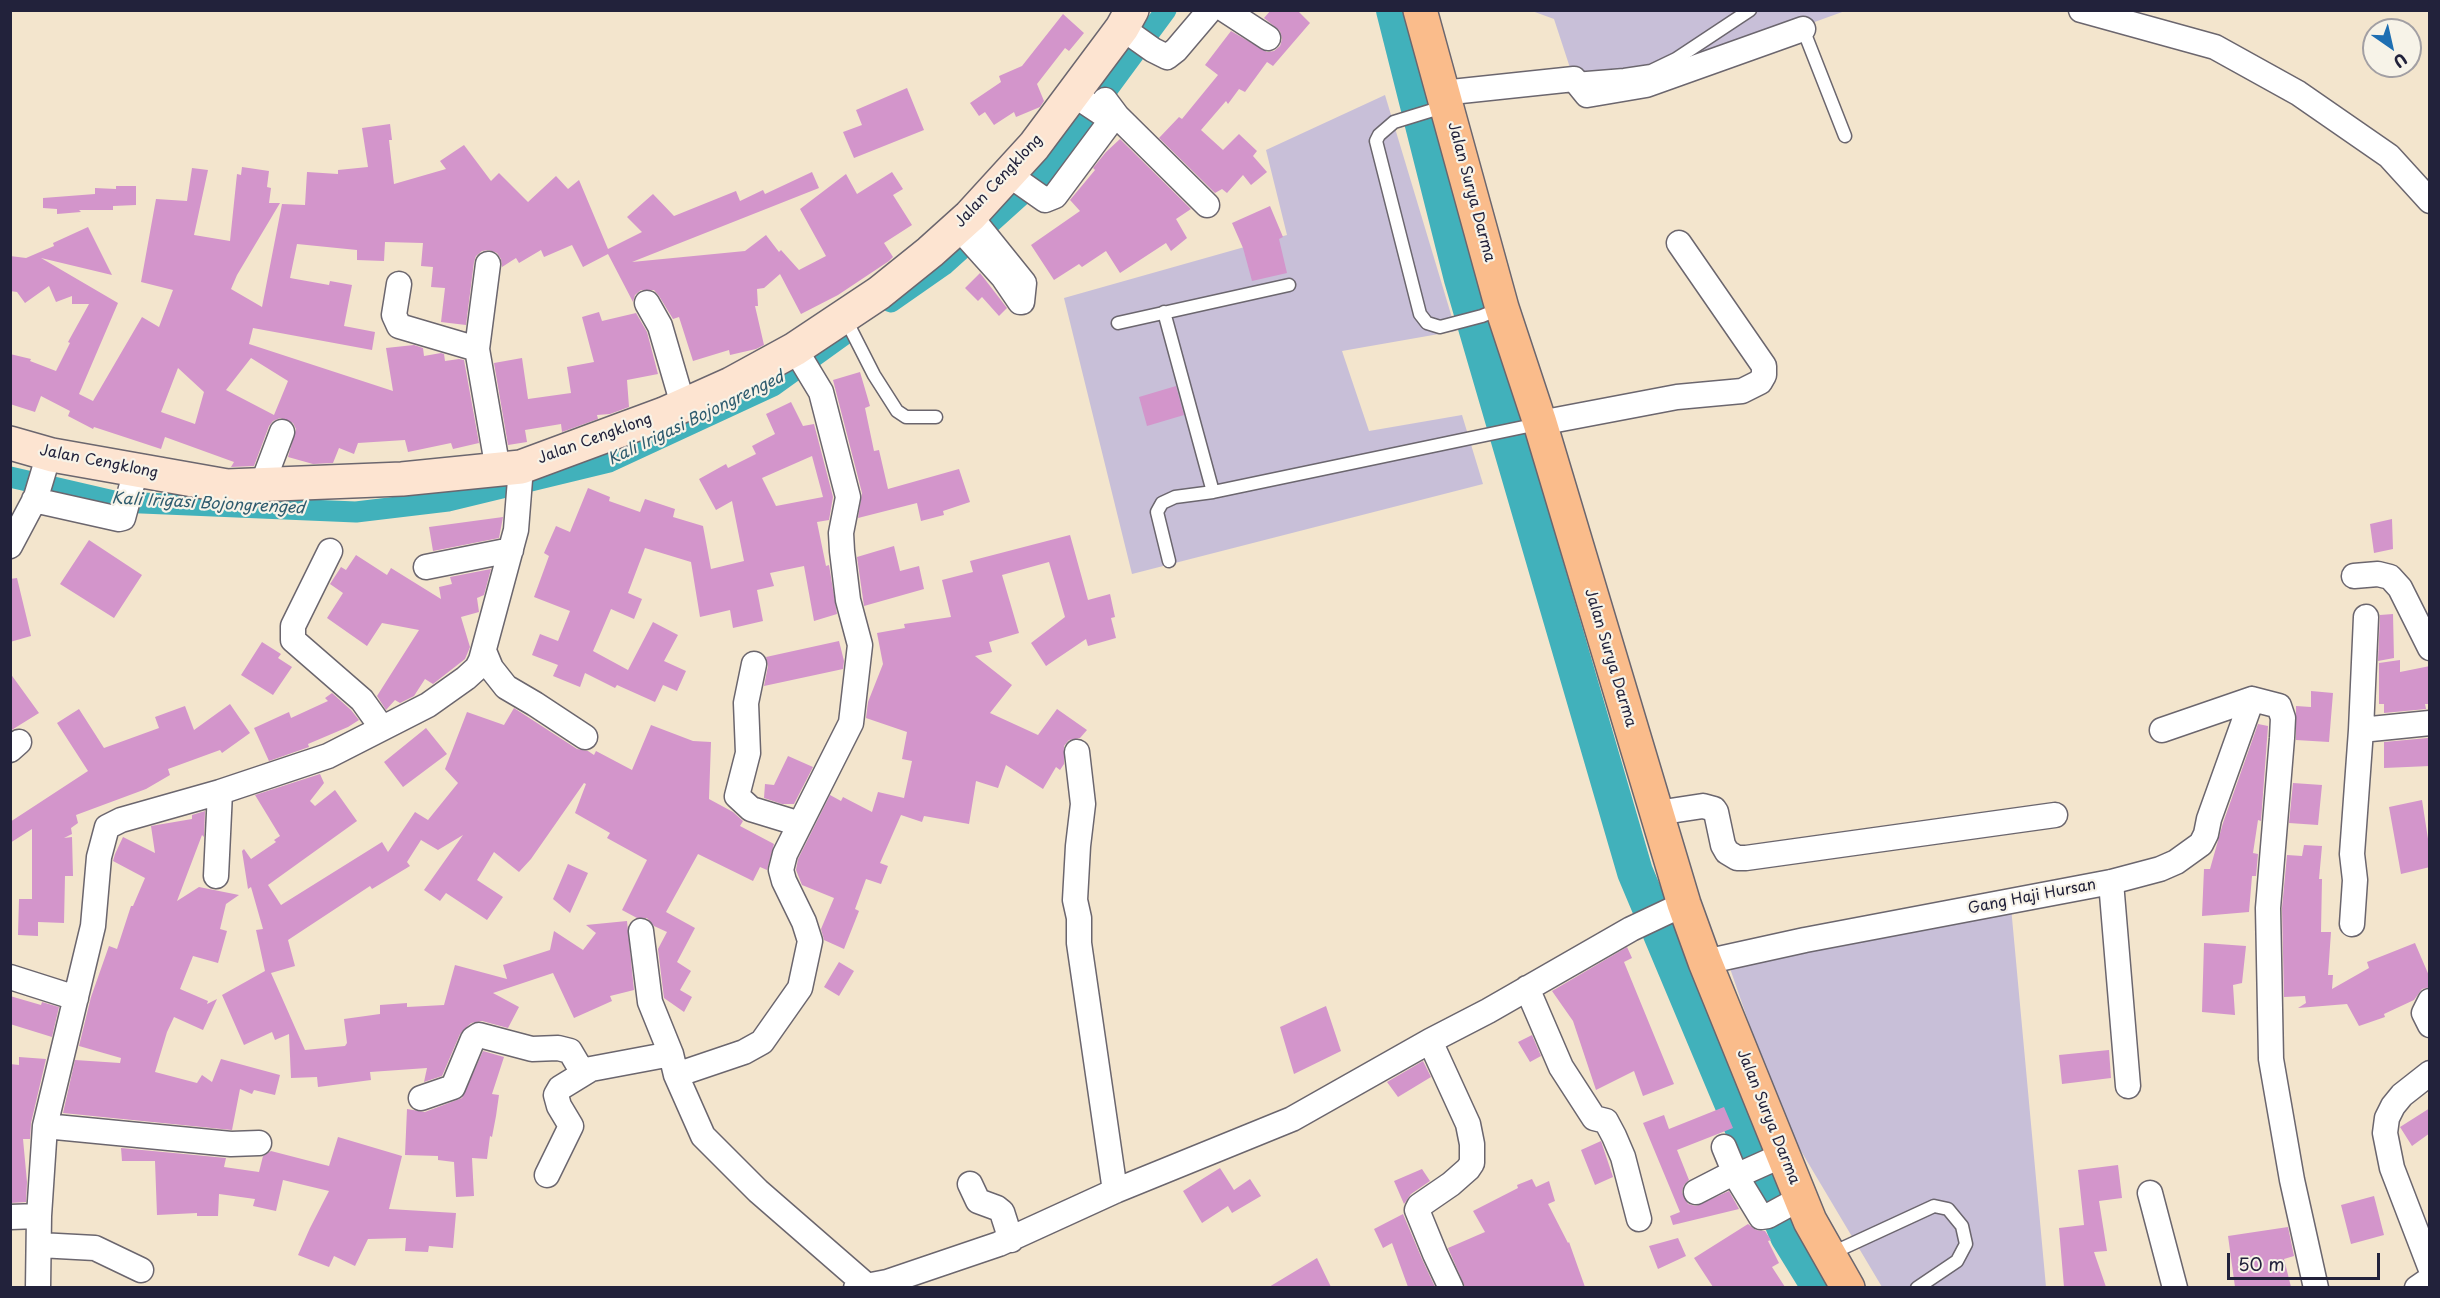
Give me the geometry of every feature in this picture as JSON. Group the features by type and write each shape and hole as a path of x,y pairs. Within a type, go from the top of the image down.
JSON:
{"main road":[{"name":"Jalan Surya Darma","path":"1420,10 1492,312 1537,424 1657,813 1674,909 1705,962 1777,1159 1796,1201 1848,1287"},
{"name":"Jalan Cengklong","path":"10,442 49,461 134,477 227,486 513,472 683,405 799,354 846,321 922,259 969,226 1013,177 1034,146 1083,91 1128,24"}],"street":[{"path":"1128,24 1153,50 1167,57 1210,10"},
{"path":"1225,10 1268,38"},
{"path":"2081,10 2215,47 2298,93 2389,156 2430,201"},
{"path":"1442,102 1574,79 1587,95 1646,86 1803,29"},
{"path":"1083,91 1117,116 1207,205"},
{"path":"1013,177 1045,200 1055,196 1110,122 1107,110"},
{"path":"969,226 1009,273"},
{"path":"1537,424 1677,397 1742,391 1753,387 1763,379 1764,366 1679,243"},
{"path":"38,1287 39,1216 45,1126 93,927 99,857 108,826 328,756 428,705 477,668 484,651 514,540 513,472 477,349 488,264"},
{"path":"399,284 394,315 399,326 477,349"},
{"path":"647,303 660,326 683,405"},
{"path":"547,1175 571,1126 559,1106 556,1095 560,1088 583,1073 623,1062 673,1064 734,1056 762,1042 800,988 810,941 781,870 785,854 851,723 860,645 848,600 842,551 841,532 848,497 821,392 799,354"},
{"path":"262,484 282,432"},
{"path":"14,531 35,498 49,461"},
{"path":"35,498 119,519 123,518 134,477"},
{"path":"426,567 514,540"},
{"path":"330,551 293,626 293,640 362,700 382,728"},
{"path":"2354,576 2378,574 2390,577 2400,588 2430,648"},
{"path":"2352,924 2355,880 2352,854 2367,617"},
{"path":"484,651 491,668 506,687 585,737"},
{"path":"754,664 746,703 748,753 737,796 751,809 800,824"},
{"path":"2162,730 2252,699 2279,706 2283,718 2268,908 2271,1059 2292,1180 2316,1287"},
{"name":"Gang Haji Hursan","path":"1705,962 1805,940 2111,882 2160,869 2176,862 2201,844 2206,834 2209,819 2252,699"},
{"path":"2361,730 2430,723"},
{"path":"1077,752 1083,804 1076,891 1079,943 1114,1191"},
{"path":"216,876 220,792"},
{"path":"1657,813 1703,806 1714,809 1723,845 1727,852 1737,858 2055,815"},
{"path":"2111,882 2128,1086"},
{"path":"641,931 650,1002 703,1136 758,1191 875,1286 1011,1240 1114,1191 1292,1119 1631,929 1674,909"},
{"path":"10,977 76,998"},
{"path":"1527,988 1562,1067 1594,1118 1606,1121 1614,1136 1623,1157 1639,1219"},
{"path":"2430,1001 2424,1013 2430,1025"},
{"path":"421,1098 453,1088 473,1039 479,1035 532,1049 558,1048 570,1051 583,1073"},
{"path":"1430,1041 1468,1124 1472,1144 1472,1163 1468,1168 1451,1184 1419,1206 1417,1210 1451,1287"},
{"path":"2430,1073 2402,1095 2393,1106 2387,1119 2385,1132 2392,1168 2430,1267"},
{"path":"45,1126 231,1144 259,1143"},
{"path":"1724,1147 1756,1212 1761,1217 1768,1216 1796,1201"},
{"path":"1696,1192 1777,1159"},
{"path":"970,1184 978,1201 1002,1212 1011,1240"},
{"path":"2150,1192 2175,1287"},
{"path":"10,1217 39,1216"},
{"path":"39,1245 95,1248 141,1270"},
{"path":"2417,1287 2430,1280"}],"lane":[{"path":"1574,79 1651,71 1676,59 1750,10"},
{"path":"1803,29 1845,136"},
{"path":"1442,102 1394,122 1379,135 1376,141 1420,314 1428,323 1440,327 1492,312"},
{"path":"1118,323 1289,285"},
{"path":"1164,312 1213,492"},
{"path":"846,321 874,375 897,411 906,417 936,417"},
{"path":"1169,561 1157,512 1162,503 1175,497 1213,492 1537,424"},
{"path":"1829,1254 1934,1206 1948,1209 1962,1226 1966,1244 1957,1261 1917,1287"}],"shaded area":[{"path":"1532,11 1845,11 1585,105 1575,83 1554,19"},
{"path":"1385,95 1456,331 1342,351 1369,431 1462,415 1483,484 1132,574 1064,298 1287,235 1266,150"},
{"path":"2010,896 2046,1287 1882,1287 1782,1119 1724,951"}],"building":[{"path":"1271,10 1297,10 1310,23 1273,66 1267,62 1245,92 1239,89 1228,104 1226,101 1201,130 1223,150 1239,134 1257,151 1253,156 1267,172 1251,185 1243,175 1227,193 1222,189 1215,193 1159,138 1179,117 1182,119 1218,75 1205,65 1231,31 1267,52 1274,51 1280,46 1282,39 1280,31 1264,18"},
{"path":"1063,14 1084,33 1069,51 1065,48 1037,84 1044,101 1040,107 1016,117 1014,112 994,125 985,112 979,116 970,103 1001,82 999,76 1022,66"},
{"path":"907,88 924,130 854,158 843,132 862,125 856,110"},
{"path":"390,124 392,140 389,140 394,184 446,169 440,161 464,145 491,181 499,173 528,202 556,176 568,189 579,180 608,249 642,232 627,217 653,194 674,216 736,191 740,201 763,190 765,194 812,172 819,188 632,262 745,251 766,235 779,252 781,250 799,270 826,256 800,209 846,174 857,194 892,172 903,189 893,195 912,225 884,243 893,257 889,261 838,295 801,314 780,274 764,288 757,289 758,306 755,306 764,345 730,355 729,350 693,361 679,317 673,319 654,290 641,290 635,295 633,302 608,254 583,267 572,245 544,257 541,250 519,263 516,258 502,267 497,253 489,250 482,251 476,256 474,262 466,325 441,322 445,288 431,287 433,267 421,266 423,243 385,242 384,261 357,260 357,250 297,244 290,278 329,285 330,281 352,285 344,326 375,332 372,350 253,328 249,344 393,391 386,348 414,345 423,348 424,356 441,353 444,354 445,361 464,360 479,443 453,449 451,443 408,452 405,440 358,443 354,454 339,448 333,463 313,464 288,457 296,429 293,423 280,418 269,426 254,466 231,467 234,462 165,437 161,449 94,427 93,429 68,416 70,411 41,396 35,412 10,404 10,354 31,359 30,361 56,371 70,343 68,342 89,304 72,304 72,296 56,302 49,286 25,303 17,292 10,291 10,256 26,258 88,227 112,275 41,258 118,303 79,394 93,401 142,317 159,327 173,290 141,282 156,199 187,201 192,168 208,170 194,235 230,241 237,174 241,175 242,167 269,171 267,187 271,188 269,203 280,203 231,289 262,307 282,204 305,205 307,172 338,174 338,170 368,167 362,128","holes":["251,358 288,381 274,415 226,390","178,368 204,392 195,424 161,412"]},
{"path":"1120,139 1191,209 1176,219 1187,238 1171,251 1166,243 1120,273 1106,251 1082,267 1079,264 1054,280 1031,245 1080,211 1070,200 1095,170 1093,168 1106,152"},
{"path":"116,186 136,186 136,205 113,206 113,210 79,210 81,212 57,214 57,209 43,208 43,198 95,194 95,188 116,189"},
{"path":"1270,206 1283,237 1279,239 1287,273 1252,281 1243,248 1232,223"},
{"path":"980,273 1007,308 999,316 982,297 978,301 965,288"},
{"path":"599,312 602,321 636,313 647,332 658,374 627,380 629,407 610,414 597,415 598,419 562,432 561,424 525,430 527,442 508,445 494,363 522,358 528,399 571,393 567,367 594,362 582,317"},
{"path":"860,372 870,406 865,408 874,451 879,450 888,489 959,469 970,502 943,511 944,515 921,521 917,503 858,518 862,493 833,380"},
{"path":"1176,386 1184,415 1147,426 1139,397"},
{"path":"791,402 803,426 814,424 833,497 829,520 817,522 826,566 829,565 837,614 814,621 804,566 770,573 774,586 757,590 763,621 733,628 730,610 700,617 691,562 645,548 628,593 642,599 634,619 611,609 593,651 628,670 653,622 678,635 664,661 686,671 677,691 663,685 655,702 617,685 615,688 585,673 580,687 553,676 558,665 532,655 540,634 558,641 570,611 534,597 549,556 544,553 556,526 570,532 588,488 610,497 609,501 640,512 645,499 675,509 673,517 703,526 711,569 744,561 732,501 716,510 699,479 726,464 728,468 756,454 752,446 775,434 766,414","holes":["812,456 823,497 776,506 762,478"]},
{"path":"503,517 499,538 433,551 429,527"},
{"path":"2392,519 2393,549 2374,553 2370,524"},
{"path":"1070,535 1088,600 1110,594 1115,617 1111,618 1116,638 1088,646 1086,639 1046,666 1031,643 1065,617 1049,562 1002,575 1019,633 989,642 992,652 975,656 1012,685 990,713 1038,735 1057,709 1087,730 1080,738 1069,740 1064,746 1064,764 1060,770 1056,767 1043,789 1006,765 998,788 976,781 969,824 924,816 922,822 901,815 880,863 888,866 881,884 866,879 855,909 859,911 844,949 824,940 821,929 834,898 802,885 796,870 798,859 830,795 841,801 843,797 872,812 878,792 904,798 912,761 902,759 907,732 866,718 868,702 883,664 877,633 905,628 904,624 951,617 942,580 973,572 970,561"},
{"path":"89,540 142,575 114,618 60,584"},
{"path":"894,546 900,571 919,566 924,589 864,606 857,557"},
{"path":"356,555 387,575 391,568 441,599 439,587 452,584 450,577 491,569 484,595 477,598 479,612 461,617 470,647 465,659 433,684 425,679 414,696 400,703 395,700 386,710 377,696 419,630 382,623 367,646 327,618 343,593 330,584 341,567 346,570"},
{"path":"17,578 31,636 10,642 10,579"},
{"path":"2393,614 2394,658 2378,661 2380,615"},
{"path":"839,641 844,661 843,669 764,686 768,666 766,657"},
{"path":"262,642 281,654 278,658 292,667 273,695 241,675"},
{"path":"2400,660 2400,672 2430,666 2430,704 2425,704 2426,709 2384,713 2384,704 2379,704 2379,663"},
{"path":"10,673 39,713 10,731"},
{"path":"2311,691 2333,693 2329,742 2296,740 2296,706 2311,707"},
{"path":"332,693 359,720 308,744 309,747 269,761 254,728 289,712 291,718 328,701 325,698"},
{"path":"230,704 250,733 222,753 220,750 168,769 170,775 146,789 76,815 78,823 71,828 72,834 64,838 72,837 73,876 65,876 64,923 38,922 38,936 18,935 19,899 32,899 32,829 10,843 10,822 88,771 57,723 79,709 104,748 159,728 155,717 185,706 194,730"},
{"path":"514,708 577,749 594,755 596,751 632,770 651,725 693,741 711,742 709,799 733,812 743,821 740,826 774,844 767,870 760,867 753,881 698,854 666,912 695,928 677,962 691,971 680,990 692,997 684,1012 664,998 658,949 667,932 654,926 647,918 637,918 622,910 647,860 607,838 610,833 575,813 586,784 584,783 531,859 519,872 494,852 477,880 503,897 487,920 446,893 440,901 424,890 463,835 438,850 421,840 407,862 410,866 372,889 370,886 288,940 295,966 271,973 305,1050 345,1046 347,1043 344,1019 380,1014 380,1005 407,1003 407,1007 444,1005 455,965 507,979 503,965 550,950 554,931 583,950 596,933 586,925 627,921 634,990 610,996 612,1001 574,1018 553,973 493,993 519,1007 508,1028 482,1021 471,1023 460,1034 442,1076 424,1082 427,1068 370,1072 371,1080 318,1087 317,1077 291,1078 289,1034 275,1040 272,1032 244,1045 222,995 265,971 256,930 263,929 251,887 248,889 242,851 244,849 251,859 276,842 274,840 280,836 255,795 320,774 324,783 310,801 315,806 335,790 357,821 268,885 281,905 382,842 388,852 415,812 428,820 458,783 445,769 467,712 504,725"},
{"path":"2258,724 2268,726 2261,821 2258,820 2253,853 2258,854 2256,876 2252,876 2249,912 2202,916 2204,869 2210,869 2223,823"},
{"path":"426,728 447,754 403,787 384,762"},
{"path":"2428,738 2430,766 2384,768 2384,742"},
{"path":"788,756 813,767 794,804 782,804 764,798 765,784 774,785"},
{"path":"2293,783 2322,785 2318,825 2289,823"},
{"path":"2422,800 2430,867 2401,874 2389,807"},
{"path":"205,811 204,837 202,835 177,901 199,887 239,895 226,904 220,929 227,931 218,963 193,956 180,989 208,1001 207,1004 217,999 203,1030 174,1017 155,1072 197,1083 202,1075 212,1082 221,1059 280,1075 275,1095 254,1090 252,1094 240,1089 232,1130 63,1113 75,1060 120,1063 121,1058 79,1046 91,997 109,946 117,949 131,906 145,878 113,861 115,854 123,837 155,853 151,826 192,819 192,815"},
{"path":"2304,845 2322,846 2319,879 2322,879 2321,932 2331,932 2328,975 2333,975 2332,989 2369,968 2367,962 2415,943 2430,978 2430,987 2422,989 2414,1000 2384,1014 2385,1017 2359,1026 2347,1004 2298,1008 2306,1003 2305,996 2284,997 2282,908 2287,855 2302,856"},
{"path":"568,864 588,873 570,913 553,899"},
{"path":"2204,943 2246,946 2242,983 2233,985 2235,1015 2202,1012"},
{"path":"1627,947 1632,958 1624,962 1674,1084 1643,1096 1634,1071 1596,1090 1573,1021 1552,991"},
{"path":"839,962 854,971 839,996 824,987"},
{"path":"10,996 41,1005 42,1002 59,1007 52,1037 10,1024"},
{"path":"1326,1006 1341,1051 1294,1074 1280,1027"},
{"path":"1532,1035 1541,1056 1530,1062 1518,1042"},
{"path":"2109,1050 2111,1078 2062,1084 2059,1055"},
{"path":"483,1051 504,1057 492,1094 499,1095 496,1116 487,1159 472,1158 474,1196 456,1197 454,1162 438,1160 438,1156 405,1155 407,1109 425,1112 462,1098"},
{"path":"19,1057 46,1059 31,1123 30,1139 23,1139 27,1182 26,1202 10,1203 10,1064 19,1065"},
{"path":"1423,1061 1431,1077 1398,1097 1387,1082"},
{"path":"1724,1107 1733,1128 1677,1150 1689,1180 1682,1192 1688,1204 1696,1206 1729,1191 1739,1209 1673,1225 1670,1216 1680,1212 1643,1123 1664,1115 1669,1129"},
{"path":"2430,1108 2430,1133 2412,1146 2400,1127"},
{"path":"338,1137 402,1156 389,1209 456,1213 453,1248 429,1246 428,1252 405,1251 406,1238 368,1239 355,1266 334,1256 329,1267 298,1255 329,1191 283,1180 276,1211 253,1206 255,1199 219,1194 218,1216 197,1216 197,1213 157,1215 155,1161 122,1161 121,1148 226,1158 224,1167 259,1172 263,1156 271,1151 329,1166"},
{"path":"1601,1141 1613,1177 1595,1185 1581,1150"},
{"path":"2118,1165 2122,1198 2099,1201 2107,1251 2094,1252 2106,1287 2064,1287 2059,1228 2084,1225 2078,1170"},
{"path":"1220,1168 1234,1190 1250,1179 1261,1196 1232,1213 1228,1206 1202,1223 1183,1191"},
{"path":"1422,1169 1430,1181 1411,1194 1404,1204 1394,1181"},
{"path":"1532,1179 1536,1187 1549,1181 1555,1201 1548,1204 1569,1242 1585,1287 1465,1287 1448,1248 1485,1232 1473,1211 1518,1188 1517,1185"},
{"path":"2374,1196 2384,1235 2351,1244 2341,1205"},
{"path":"1403,1214 1435,1287 1408,1287 1392,1243 1383,1248 1374,1229"},
{"path":"1748,1224 1756,1230 1765,1231 1771,1240 1768,1241 1779,1263 1772,1267 1785,1287 1713,1287 1694,1258"},
{"path":"2288,1227 2294,1256 2284,1259 2291,1287 2235,1287 2228,1236"},
{"path":"1678,1238 1686,1256 1658,1269 1649,1246"},
{"path":"1317,1258 1331,1287 1269,1287"}],"waterway":[{"name":"Kali Irigasi Bojongrenged","path":"891,302 944,265 1046,173 1166,10"},
{"path":"1394,10 1462,279 1635,872 1788,1236 1820,1288"},
{"name":"Kali Irigasi Bojongrenged","path":"10,477 118,502 356,512 448,501 609,462 773,386 848,332"}]}
